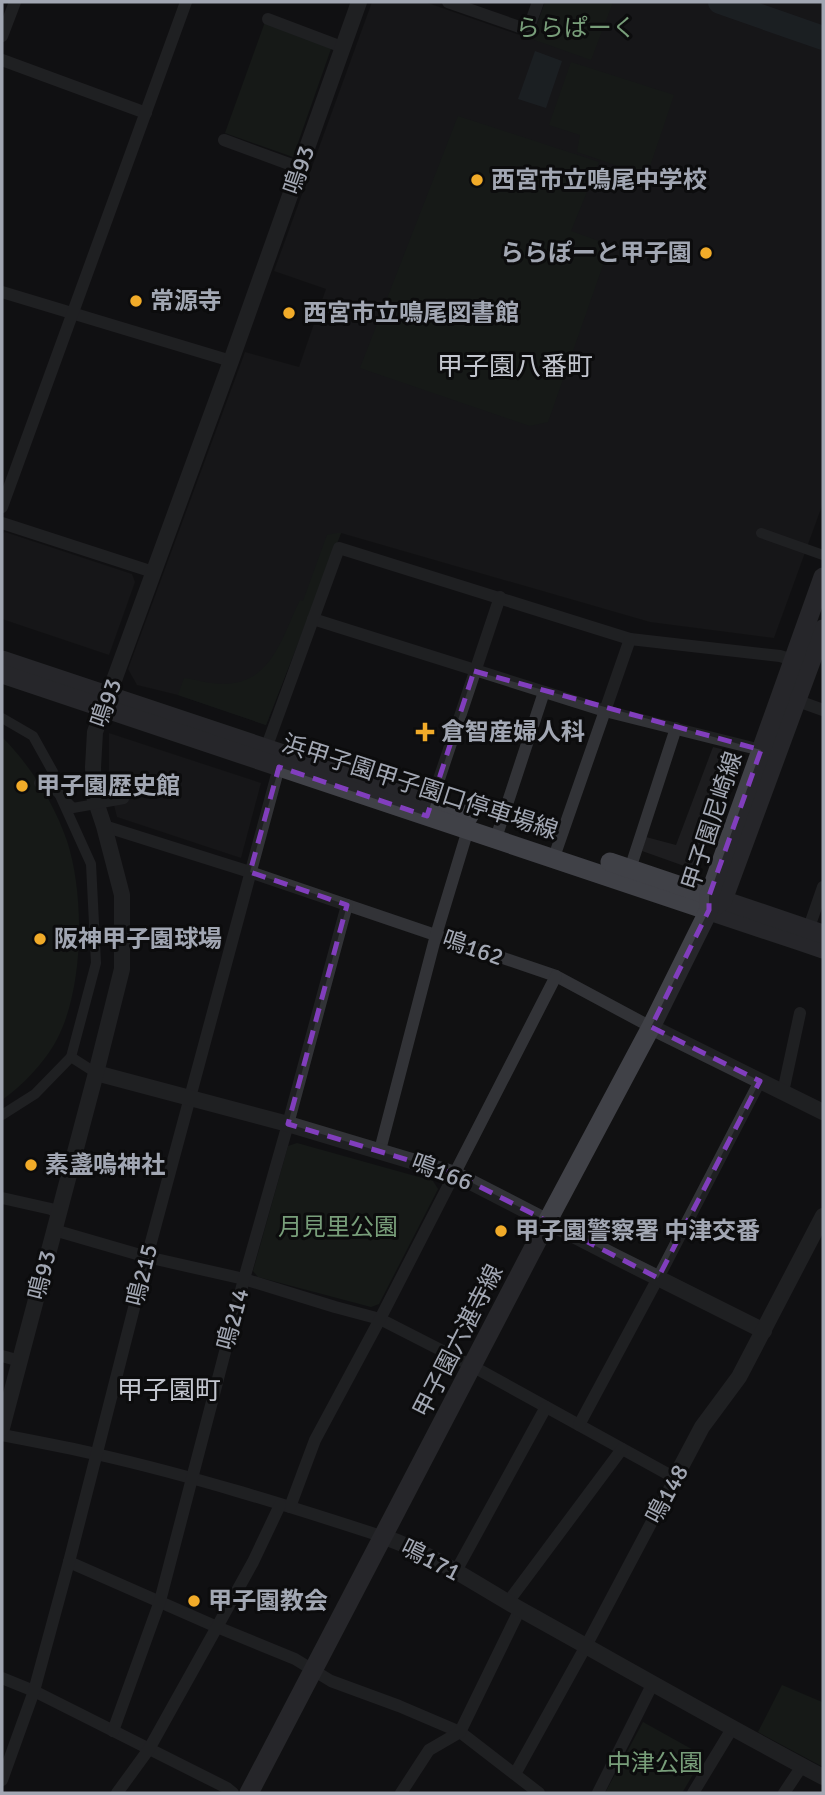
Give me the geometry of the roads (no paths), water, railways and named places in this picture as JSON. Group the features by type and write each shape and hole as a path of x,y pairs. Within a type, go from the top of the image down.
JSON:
{"main road":[{"name":"甲子園尼崎線","path":"714,902 761,750 823,577"},
{"name":"甲子園尼崎線","path":"714,902 797,701 823,629"},
{"name":"浜甲子園甲子園口停車場線","path":"2,660 106,702 269,759 812,935 823,949"},
{"name":"浜甲子園甲子園口停車場線","path":"2,674 106,702"},
{"name":"浜甲子園甲子園口停車場線","path":"556,851 630,869 714,902"},
{"name":"甲子園六湛寺線","path":"249,1793 714,902"}],"street":[{"path":"2,36 15,2"},
{"path":"2,507 186,2"},
{"name":"鳴93","path":"2,1427 122,969 122,895 94,796 95,732 359,2"},
{"path":"448,2 528,30 538,2"},
{"path":"268,19 342,47"},
{"path":"2,60 146,113"},
{"path":"224,140 300,168"},
{"path":"2,292 231,361"},
{"path":"2,523 153,572"},
{"path":"761,533 823,555"},
{"name":"鳴215","path":"2,1780 34,1691 250,872 269,759 313,619 339,548 500,597"},
{"path":"429,809 500,597 630,639 780,656 793,660"},
{"path":"313,619 605,711 761,750"},
{"path":"556,851 630,639"},
{"path":"498,833 544,692"},
{"path":"797,701 823,710"},
{"path":"2,718 33,736 53,772 57,789 91,863 96,962 71,1057 35,1094 2,1115"},
{"path":"630,869 676,728"},
{"path":"39,783 45,780 73,808 124,799"},
{"path":"380,1150 436,935 470,823"},
{"name":"鳴162","path":"104,827 250,872 556,976 651,1027 823,1112"},
{"path":"812,935 823,887"},
{"name":"鳴214","path":"113,1731 160,1601 244,1279 347,905"},
{"path":"117,1793 149,1749 285,1506 315,1440 380,1320 556,976"},
{"path":"783,1092 800,1013"},
{"path":"71,1057 96,1073"},
{"name":"鳴166","path":"96,1073 288,1124 455,1174 764,1331"},
{"path":"579,1425 659,1278 760,1081"},
{"path":"2,1198 58,1213"},
{"name":"鳴148","path":"515,1774 702,1427 739,1377 823,1216"},
{"path":"54,1230 147,1257 244,1279 380,1320 472,1366 675,1478"},
{"path":"2,1356 20,1361"},
{"path":"456,1571 546,1407"},
{"name":"鳴171","path":"2,1435 97,1454 191,1478 406,1545 823,1777"},
{"path":"401,1793 429,1750 460,1732 514,1606 622,1449"},
{"path":"69,1562 295,1659 331,1681 460,1732 539,1793"},
{"path":"2,1678 34,1691 227,1787 233,1793"},
{"path":"598,1793 653,1684"},
{"path":"693,1793 733,1727"},
{"path":"784,1793 802,1766"}],"waterway":[{"path":"720,2 823,38"}],"place":[{"name":"西宮市立鳴尾中学校","path":"477,180"},
{"name":"ららぽーと甲子園","path":"706,253"},
{"name":"常源寺","path":"136,301"},
{"name":"西宮市立鳴尾図書館","path":"289,313"},
{"name":"倉智産婦人科","path":"425,732"},
{"name":"甲子園歴史館","path":"22,786"},
{"name":"阪神甲子園球場","path":"40,939"},
{"name":"素盞嗚神社","path":"31,1165"},
{"name":"甲子園警察署 中津交番","path":"501,1231"},
{"name":"甲子園教会","path":"194,1601"}],"district":[{"name":"甲子園八番町","path":"515,367"},
{"name":"甲子園町","path":"169,1391"}],"park label":[{"name":"ららぱーく","path":"576,28"},
{"name":"月見里公園","path":"338,1227"},
{"name":"中津公園","path":"655,1763"}]}
